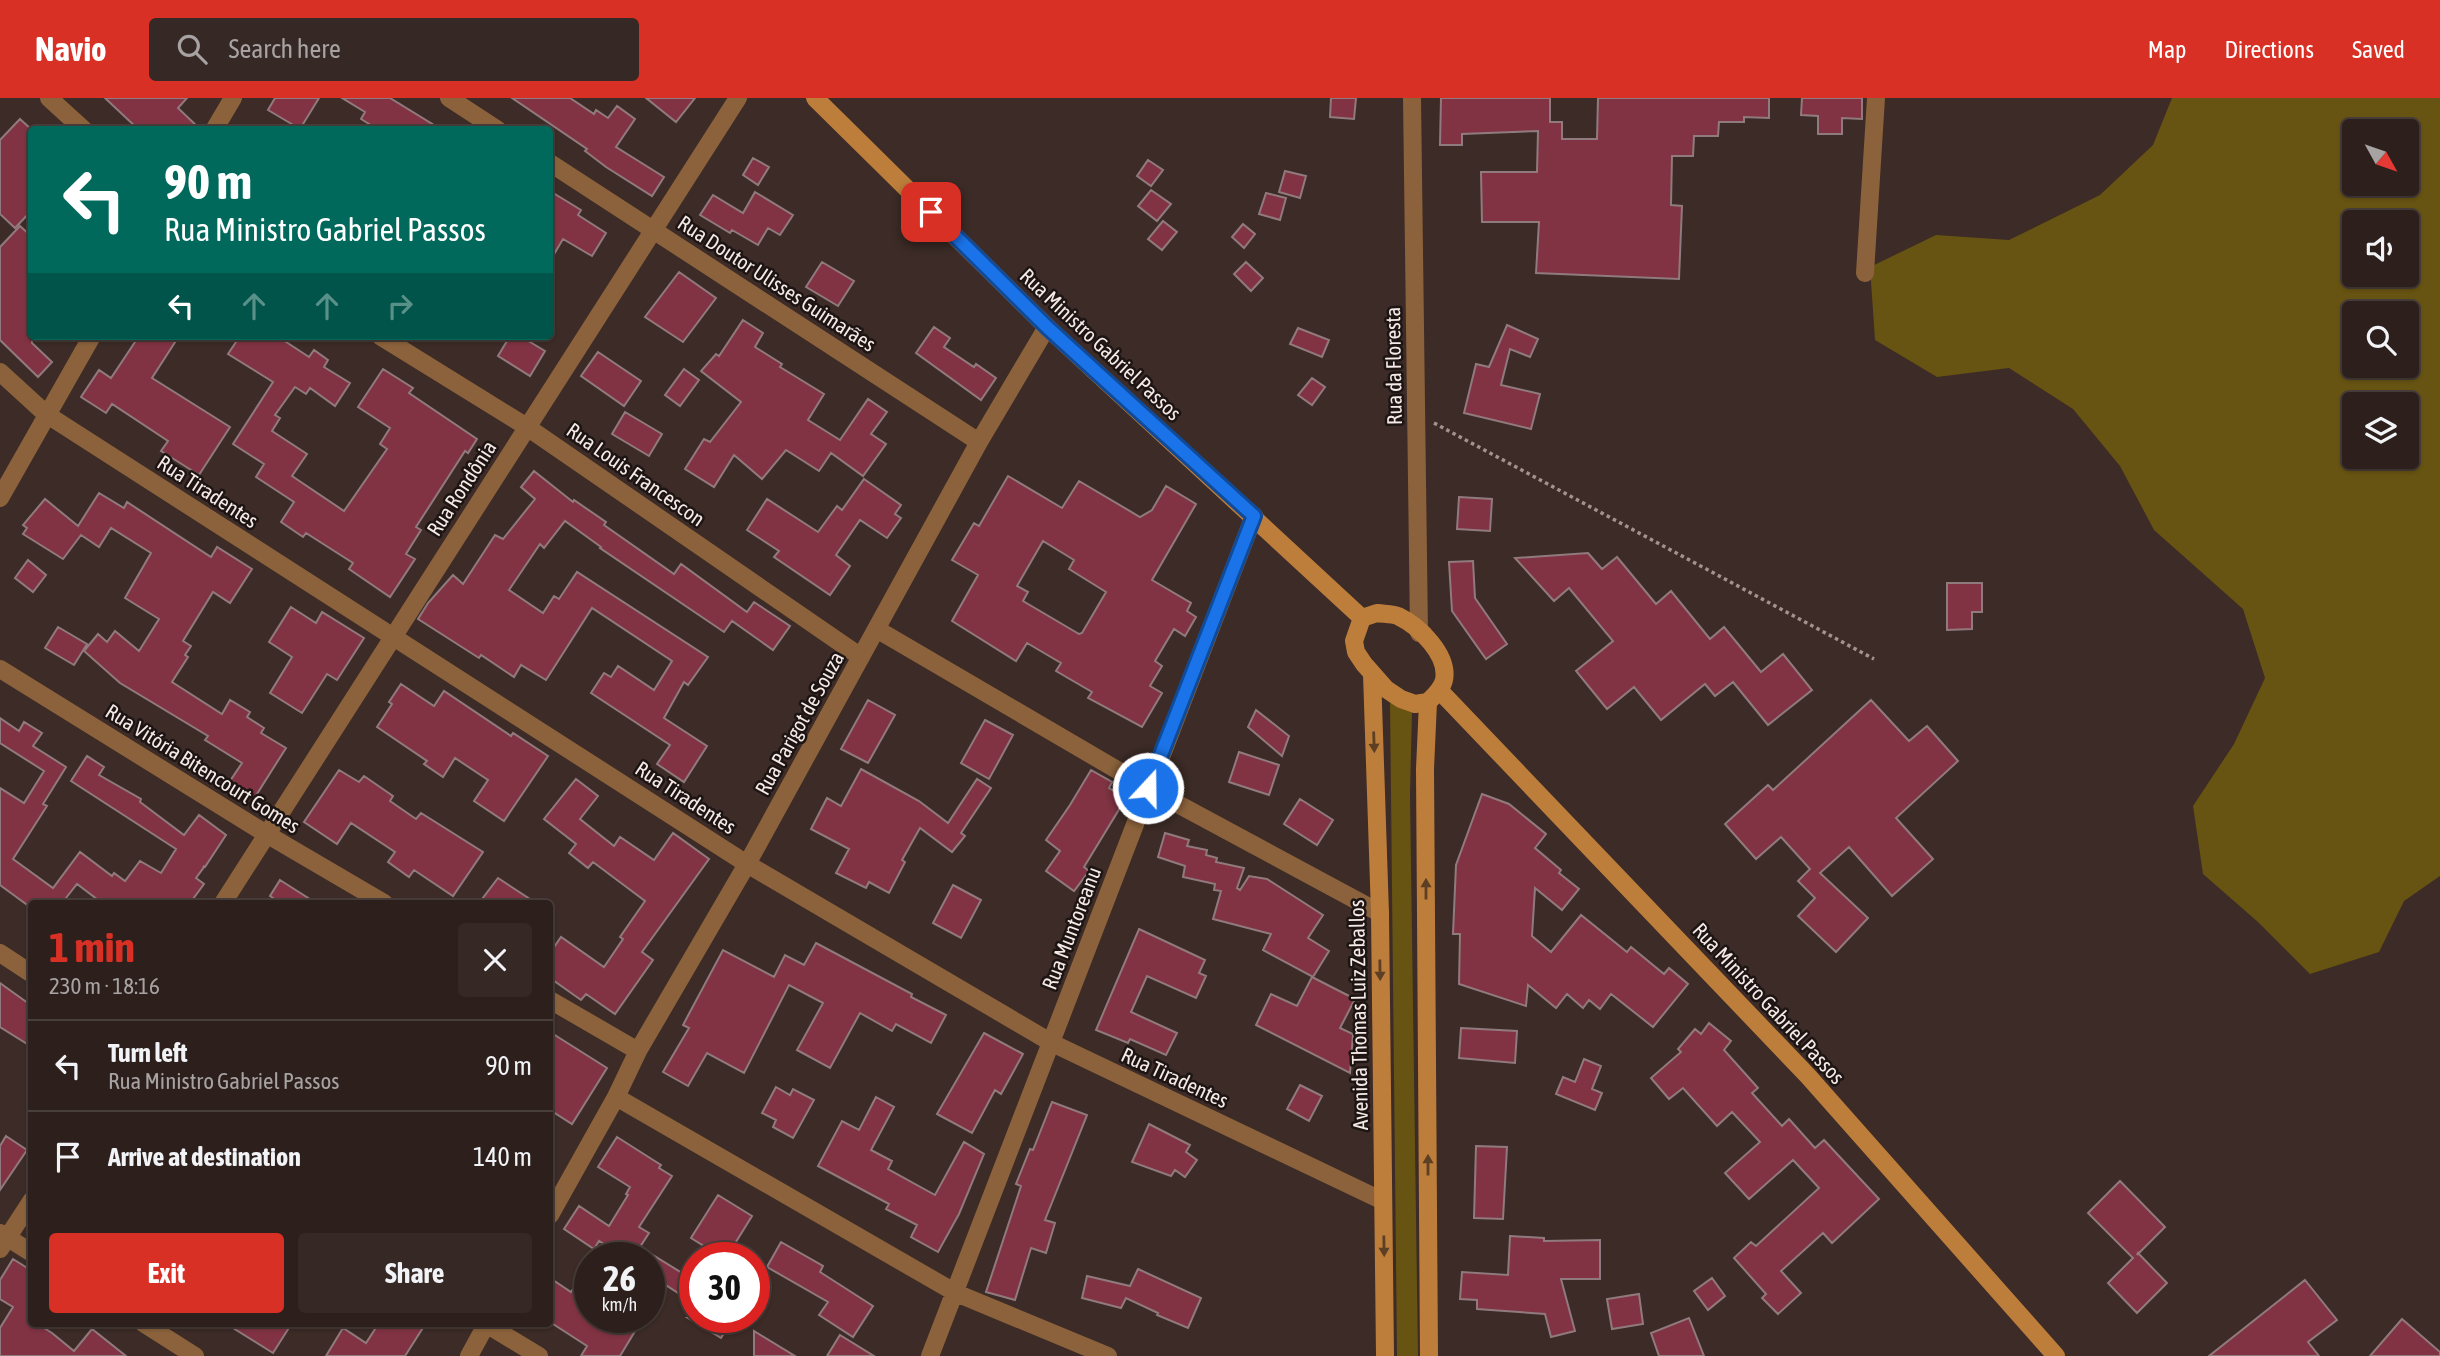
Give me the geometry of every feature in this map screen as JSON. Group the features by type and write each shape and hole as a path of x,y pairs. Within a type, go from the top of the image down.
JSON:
{"main road":[{"name":"Rua Ministro Gabriel Passos","path":"815,98 1047,327 1362,618"},
{"path":"1429,1356 1425,769 1433,696 1444,680 1442,659 1432,642 1398,616 1377,613 1362,618 1354,640 1356,652 1372,674 1386,689 1401,699 1415,704 1433,696"},
{"name":"Avenida Thomas Luiz Zeballos","path":"1372,674 1380,912 1385,1356"},
{"name":"Rua Ministro Gabriel Passos","path":"1433,696 1808,1076 2056,1356"}],"street":[{"path":"49,98 80,126"},
{"path":"216,126 233,98"},
{"path":"449,98 492,126"},
{"name":"Rua Rondônia","path":"225,900 738,98"},
{"name":"Rua da Floresta","path":"1412,98 1419,633"},
{"path":"1865,273 1876,98"},
{"name":"Rua Doutor Ulisses Guimarães","path":"553,165 979,442"},
{"name":"Rua Parigot de Souza","path":"553,1209 616,1097 638,1051 878,630 979,442 1047,327"},
{"path":"0,498 90,340"},
{"name":"Rua Louis Francescon","path":"386,340 527,427 861,657"},
{"name":"Rua Tiradentes","path":"0,372 46,414 747,864 1052,1043 1383,1201"},
{"name":"Rua Muntoreanu","path":"930,1356 1254,516"},
{"path":"878,630 1148,788 1380,912"},
{"name":"Rua Vitória Bitencourt Gomes","path":"0,669 268,835 379,900"},
{"path":"0,953 28,971"},
{"path":"553,1002 638,1051"},
{"path":"616,1097 956,1293 1108,1356"},
{"path":"28,1205 2,1240 28,1251"},
{"path":"149,1327 195,1356"},
{"path":"469,1356 484,1327"},
{"path":"491,1327 539,1356"}],"path":[{"path":"1417,414 1874,659"}],"shaded area":[{"path":"2172,98 2440,98 2440,876 2404,901 2379,952 2310,974 2258,922 2203,874 2193,806 2234,744 2265,678 2243,609 2154,530 2120,466 2073,409 2009,368 1937,377 1875,340 1870,267 1936,235 2009,240 2100,195 2153,145"},
{"path":"1390,701 1412,712 1410,794 1418,1356 1397,1356"}],"building":[{"path":"105,98 187,98 178,108 197,126 135,126"},
{"path":"275,98 319,98 302,126 295,126 268,110"},
{"path":"342,98 390,98 436,126 372,126 361,119 365,112"},
{"path":"512,98 570,98 594,114 596,110 608,118 617,106 635,119 616,147 664,177 652,196 606,167 585,151 587,149"},
{"path":"646,98 695,98 676,122"},
{"path":"1331,98 1356,98 1354,119 1330,117"},
{"path":"1441,98 1550,98 1550,122 1562,122 1562,139 1597,139 1598,98 1769,98 1769,118 1744,117 1744,122 1719,122 1718,136 1694,136 1693,156 1672,156 1671,205 1682,206 1679,279 1536,273 1539,222 1482,222 1481,172 1537,172 1538,131 1462,134 1462,145 1440,145"},
{"path":"1802,98 1862,98 1862,119 1842,118 1842,134 1818,134 1818,116 1801,115"},
{"path":"20,119 28,126 28,214 15,228 0,214 0,140"},
{"path":"753,158 769,167 758,185 743,175"},
{"path":"1148,160 1163,170 1151,186 1137,176"},
{"path":"1285,171 1306,176 1300,198 1279,192"},
{"path":"1151,190 1171,204 1157,221 1138,206"},
{"path":"755,192 793,215 780,235 768,228 758,245 732,230 730,233 700,215 713,195 743,213"},
{"path":"553,193 581,210 578,215 606,233 592,256 563,239 553,256"},
{"path":"1266,193 1286,198 1280,220 1259,214"},
{"path":"1163,221 1177,232 1162,250 1148,239"},
{"path":"1243,224 1255,234 1244,248 1232,237"},
{"path":"20,226 28,233 28,340 32,340 52,362 38,377 0,340 0,247"},
{"path":"822,262 854,281 838,306 806,287"},
{"path":"1246,262 1263,278 1251,291 1234,274"},
{"path":"679,272 716,298 683,342 645,317"},
{"path":"743,320 763,333 755,347 782,364 780,367 824,394 808,420 840,440 868,399 887,412 871,434 886,444 863,476 831,453 819,471 786,450 762,479 734,455 714,487 685,469 704,439 710,442 741,402 701,371 716,354 719,356"},
{"path":"1507,325 1538,339 1530,357 1510,349 1501,385 1540,394 1531,429 1464,413 1476,364 1489,367"},
{"path":"934,327 950,338 944,347 996,378 981,400 916,353"},
{"path":"1298,328 1329,340 1322,357 1290,344"},
{"path":"136,340 176,340 152,378 230,427 199,475 161,451 168,441 112,404 106,413 81,397 99,370 111,378"},
{"path":"237,340 283,340 309,357 314,350 328,360 324,367 350,383 335,406 310,388 306,394 295,387 275,415 280,418 272,431 307,454 292,476 344,511 387,449 380,444 390,428 358,407 383,369 413,388 409,393 477,439 468,453 465,451 416,527 421,530 406,554 415,559 390,597 349,569 353,563 306,533 303,537 281,522 294,502 256,477 264,464 233,444 273,382 228,354"},
{"path":"508,340 527,340 545,351 530,376 498,356"},
{"path":"598,352 641,381 624,406 581,376"},
{"path":"684,369 699,380 680,406 665,395"},
{"path":"1312,378 1325,387 1312,405 1298,395"},
{"path":"625,412 662,434 649,456 612,434"},
{"path":"534,471 674,574 681,564 747,612 754,602 790,626 773,650 732,621 724,632 600,548 565,521 544,548 540,544 509,590 543,613 554,596 559,599 577,572 708,657 688,685 684,682 664,718 707,746 684,782 657,764 670,745 591,693 604,673 611,677 618,666 654,690 672,661 592,608 546,680 521,665 514,677 418,619 428,603 453,575 463,584 495,535 503,539 535,499 521,487"},
{"path":"1008,476 1062,508 1079,481 1140,517 1152,510 1166,486 1196,504 1152,580 1191,603 1187,611 1196,617 1185,636 1174,629 1155,661 1162,666 1150,686 1162,693 1142,727 1088,698 1092,692 1056,671 1061,663 1027,643 1016,661 952,621 978,575 952,560 974,523 979,526","holes":["1043,541 1074,560 1069,569 1106,592 1079,634 1023,601 1028,592 1017,586"]},
{"path":"864,479 901,505 895,514 901,518 887,538 860,520 836,555 850,566 830,595 774,557 779,551 747,530 767,499 818,532 837,506 842,510"},
{"path":"99,493 124,508 127,502 211,557 217,547 252,569 230,603 213,592 183,641 191,646 185,655 188,657 172,682 222,714 230,700 250,712 247,717 264,728 261,733 286,748 255,797 230,781 242,763 205,740 208,736 120,683 84,651 98,634 107,642 115,631 139,651 159,619 125,598 151,553 111,528 99,547 81,535 63,559 23,534 27,528 23,525 45,499 78,526"},
{"path":"1459,497 1492,499 1490,531 1457,529"},
{"path":"1588,553 1602,569 1617,557 1656,604 1671,591 1710,639 1724,627 1761,672 1783,654 1812,690 1768,725 1733,682 1715,696 1705,684 1661,720 1634,687 1607,709 1576,671 1613,641 1569,588 1554,601 1515,558"},
{"path":"28,560 46,575 33,592 15,578"},
{"path":"1473,561 1475,598 1507,644 1486,659 1452,611 1449,562"},
{"path":"1947,583 1982,583 1982,612 1972,612 1972,629 1947,630"},
{"path":"291,607 316,623 322,612 364,638 337,680 327,674 302,713 270,693 292,657 269,642"},
{"path":"58,627 87,644 74,665 45,648"},
{"path":"401,684 434,706 444,691 511,736 513,733 548,756 504,821 474,801 488,780 455,758 443,777 424,764 427,761 377,727"},
{"path":"868,700 895,715 868,763 841,749"},
{"path":"1871,700 1909,741 1927,726 1958,761 1896,818 1933,859 1892,896 1849,847 1820,873 1868,918 1836,952 1798,916 1815,898 1798,881 1810,869 1781,837 1756,859 1725,824 1768,785 1773,790"},
{"path":"1256,710 1289,736 1282,756 1248,727"},
{"path":"0,718 19,731 24,722 42,733 33,746 66,767 43,804 47,806 13,859 53,888 80,852 112,876 114,873 125,881 140,861 161,873 176,849 71,781 87,756 104,767 99,775 141,799 140,802 184,835 199,815 226,835 196,878 204,884 192,900 98,900 77,884 66,898 68,900 28,900 28,906 0,885 0,788 24,803 44,771 0,743"},
{"path":"985,720 1013,735 989,779 961,763"},
{"path":"1239,752 1279,765 1269,795 1229,782"},
{"path":"861,769 919,801 948,823 977,779 991,788 961,833 965,836 952,852 920,828 902,860 905,862 889,893 869,882 866,888 836,873 849,849 811,829 827,798 841,806"},
{"path":"339,770 359,782 364,776 393,796 390,801 416,819 421,813 483,852 453,896 414,870 409,877 388,862 395,852 351,823 337,844 304,822"},
{"path":"1091,770 1112,782 1109,788 1126,798 1084,867 1089,871 1074,891 1046,871 1060,851 1046,840"},
{"path":"576,779 598,796 580,819 614,846 620,837 654,860 673,833 709,859 642,952 653,960 615,1014 586,994 581,1000 553,980 553,949 561,937 604,967 623,939 620,937 645,901 593,862 588,868 569,853 576,844 544,819"},
{"path":"1482,794 1509,804 1546,834 1535,848 1579,889 1562,910 1535,888 1532,936 1551,952 1581,915 1627,952 1631,947 1664,974 1669,968 1688,984 1653,1027 1611,994 1600,1009 1589,1000 1583,1008 1567,994 1556,1008 1528,985 1526,1006 1459,984 1460,934 1453,934 1456,865"},
{"path":"1300,799 1333,820 1317,845 1284,824"},
{"path":"1165,833 1189,840 1187,846 1207,850 1206,855 1217,858 1216,862 1244,868 1237,888 1240,890 1249,876 1267,879 1323,915 1308,938 1329,951 1313,977 1263,950 1271,934 1213,919 1221,891 1214,890 1215,884 1183,877 1185,866 1158,857"},
{"path":"498,878 531,900 481,900"},
{"path":"280,880 311,900 276,900 270,896"},
{"path":"953,885 981,900 961,938 933,923"},
{"path":"1139,929 1205,960 1199,973 1206,976 1196,998 1147,976 1131,1012 1177,1033 1166,1055 1130,1039 1128,1043 1096,1030"},
{"path":"816,943 946,1015 931,1043 896,1024 892,1031 860,1013 830,1068 797,1050 823,1003 789,985 744,1073 707,1053 688,1086 663,1072 689,1028 683,1025 723,950 774,977 785,955 804,965"},
{"path":"1312,977 1355,999 1340,1028 1353,1034 1350,1073 1256,1025 1271,994 1297,1006"},
{"path":"0,983 28,1003 28,1044 0,1027"},
{"path":"1709,1023 1731,1041 1724,1050 1758,1088 1752,1093 1782,1126 1789,1119 1815,1148 1824,1140 1879,1199 1832,1243 1823,1233 1781,1271 1801,1293 1778,1314 1762,1298 1766,1294 1734,1258 1751,1242 1756,1246 1819,1188 1793,1160 1749,1199 1725,1173 1760,1142 1732,1112 1717,1126 1683,1088 1669,1099 1651,1078 1681,1052 1678,1049 1695,1029 1701,1034"},
{"path":"1461,1028 1517,1031 1515,1063 1459,1058"},
{"path":"984,1033 1023,1054 1001,1094 995,1090 972,1133 937,1114"},
{"path":"553,1034 607,1068 572,1124 553,1112"},
{"path":"1584,1059 1601,1066 1592,1089 1602,1093 1595,1110 1556,1094 1563,1077 1575,1082"},
{"path":"1300,1085 1322,1096 1309,1121 1287,1109"},
{"path":"776,1087 790,1095 793,1089 814,1100 793,1138 773,1127 776,1120 762,1113"},
{"path":"876,1097 894,1107 871,1150 892,1161 888,1169 935,1195 964,1142 984,1154 959,1214 938,1252 911,1237 917,1225 886,1209 889,1204 818,1166 842,1121 859,1130"},
{"path":"1052,1102 1087,1115 1045,1220 1055,1223 1046,1253 1031,1248 1015,1300 986,1292 1021,1186 1016,1184"},
{"path":"1149,1124 1190,1145 1186,1152 1197,1160 1185,1177 1175,1170 1171,1176 1132,1162"},
{"path":"6,1136 27,1150 0,1190 0,1146"},
{"path":"617,1137 661,1165 659,1168 672,1176 639,1227 649,1233 643,1242 584,1242 564,1229 579,1206 609,1226 628,1195 626,1194 630,1187 598,1167"},
{"path":"1476,1146 1507,1147 1503,1219 1474,1218"},
{"path":"2120,1181 2165,1227 2138,1254 2167,1283 2137,1313 2108,1283 2133,1258 2088,1213"},
{"path":"718,1195 752,1216 736,1242 697,1242 691,1238"},
{"path":"1510,1236 1544,1238 1544,1241 1600,1240 1600,1279 1561,1279 1575,1331 1551,1337 1545,1314 1477,1309 1477,1300 1460,1299 1462,1272 1508,1275"},
{"path":"781,1242 823,1266 820,1272 873,1306 853,1337 819,1315 828,1302 770,1269 770,1262"},
{"path":"13,1259 28,1268 28,1327 42,1327 74,1351 92,1329 126,1356 0,1356 0,1328 13,1307 0,1299 0,1280"},
{"path":"665,1262 679,1271 679,1294 665,1285"},
{"path":"1138,1269 1201,1298 1188,1328 1126,1298 1121,1308 1082,1298 1087,1276 1130,1286"},
{"path":"1712,1278 1725,1296 1708,1310 1694,1291"},
{"path":"553,1280 571,1292 574,1290 574,1333 634,1333 620,1356 581,1356 587,1346 553,1324"},
{"path":"2305,1280 2337,1320 2308,1342 2319,1356 2209,1356"},
{"path":"1639,1294 1643,1324 1612,1329 1607,1299"},
{"path":"1689,1318 1704,1356 1659,1356 1651,1333"},
{"path":"2402,1319 2440,1352 2440,1356 2370,1356"},
{"path":"231,1327 289,1327 273,1353"},
{"path":"376,1327 423,1327 405,1356 326,1356 343,1328 366,1343"},
{"path":"754,1333 757,1333 795,1356 754,1356"},
{"path":"840,1335 874,1356 827,1356"}],"route":[{"path":"931,212 1047,327 1254,516 1148,788"}]}
